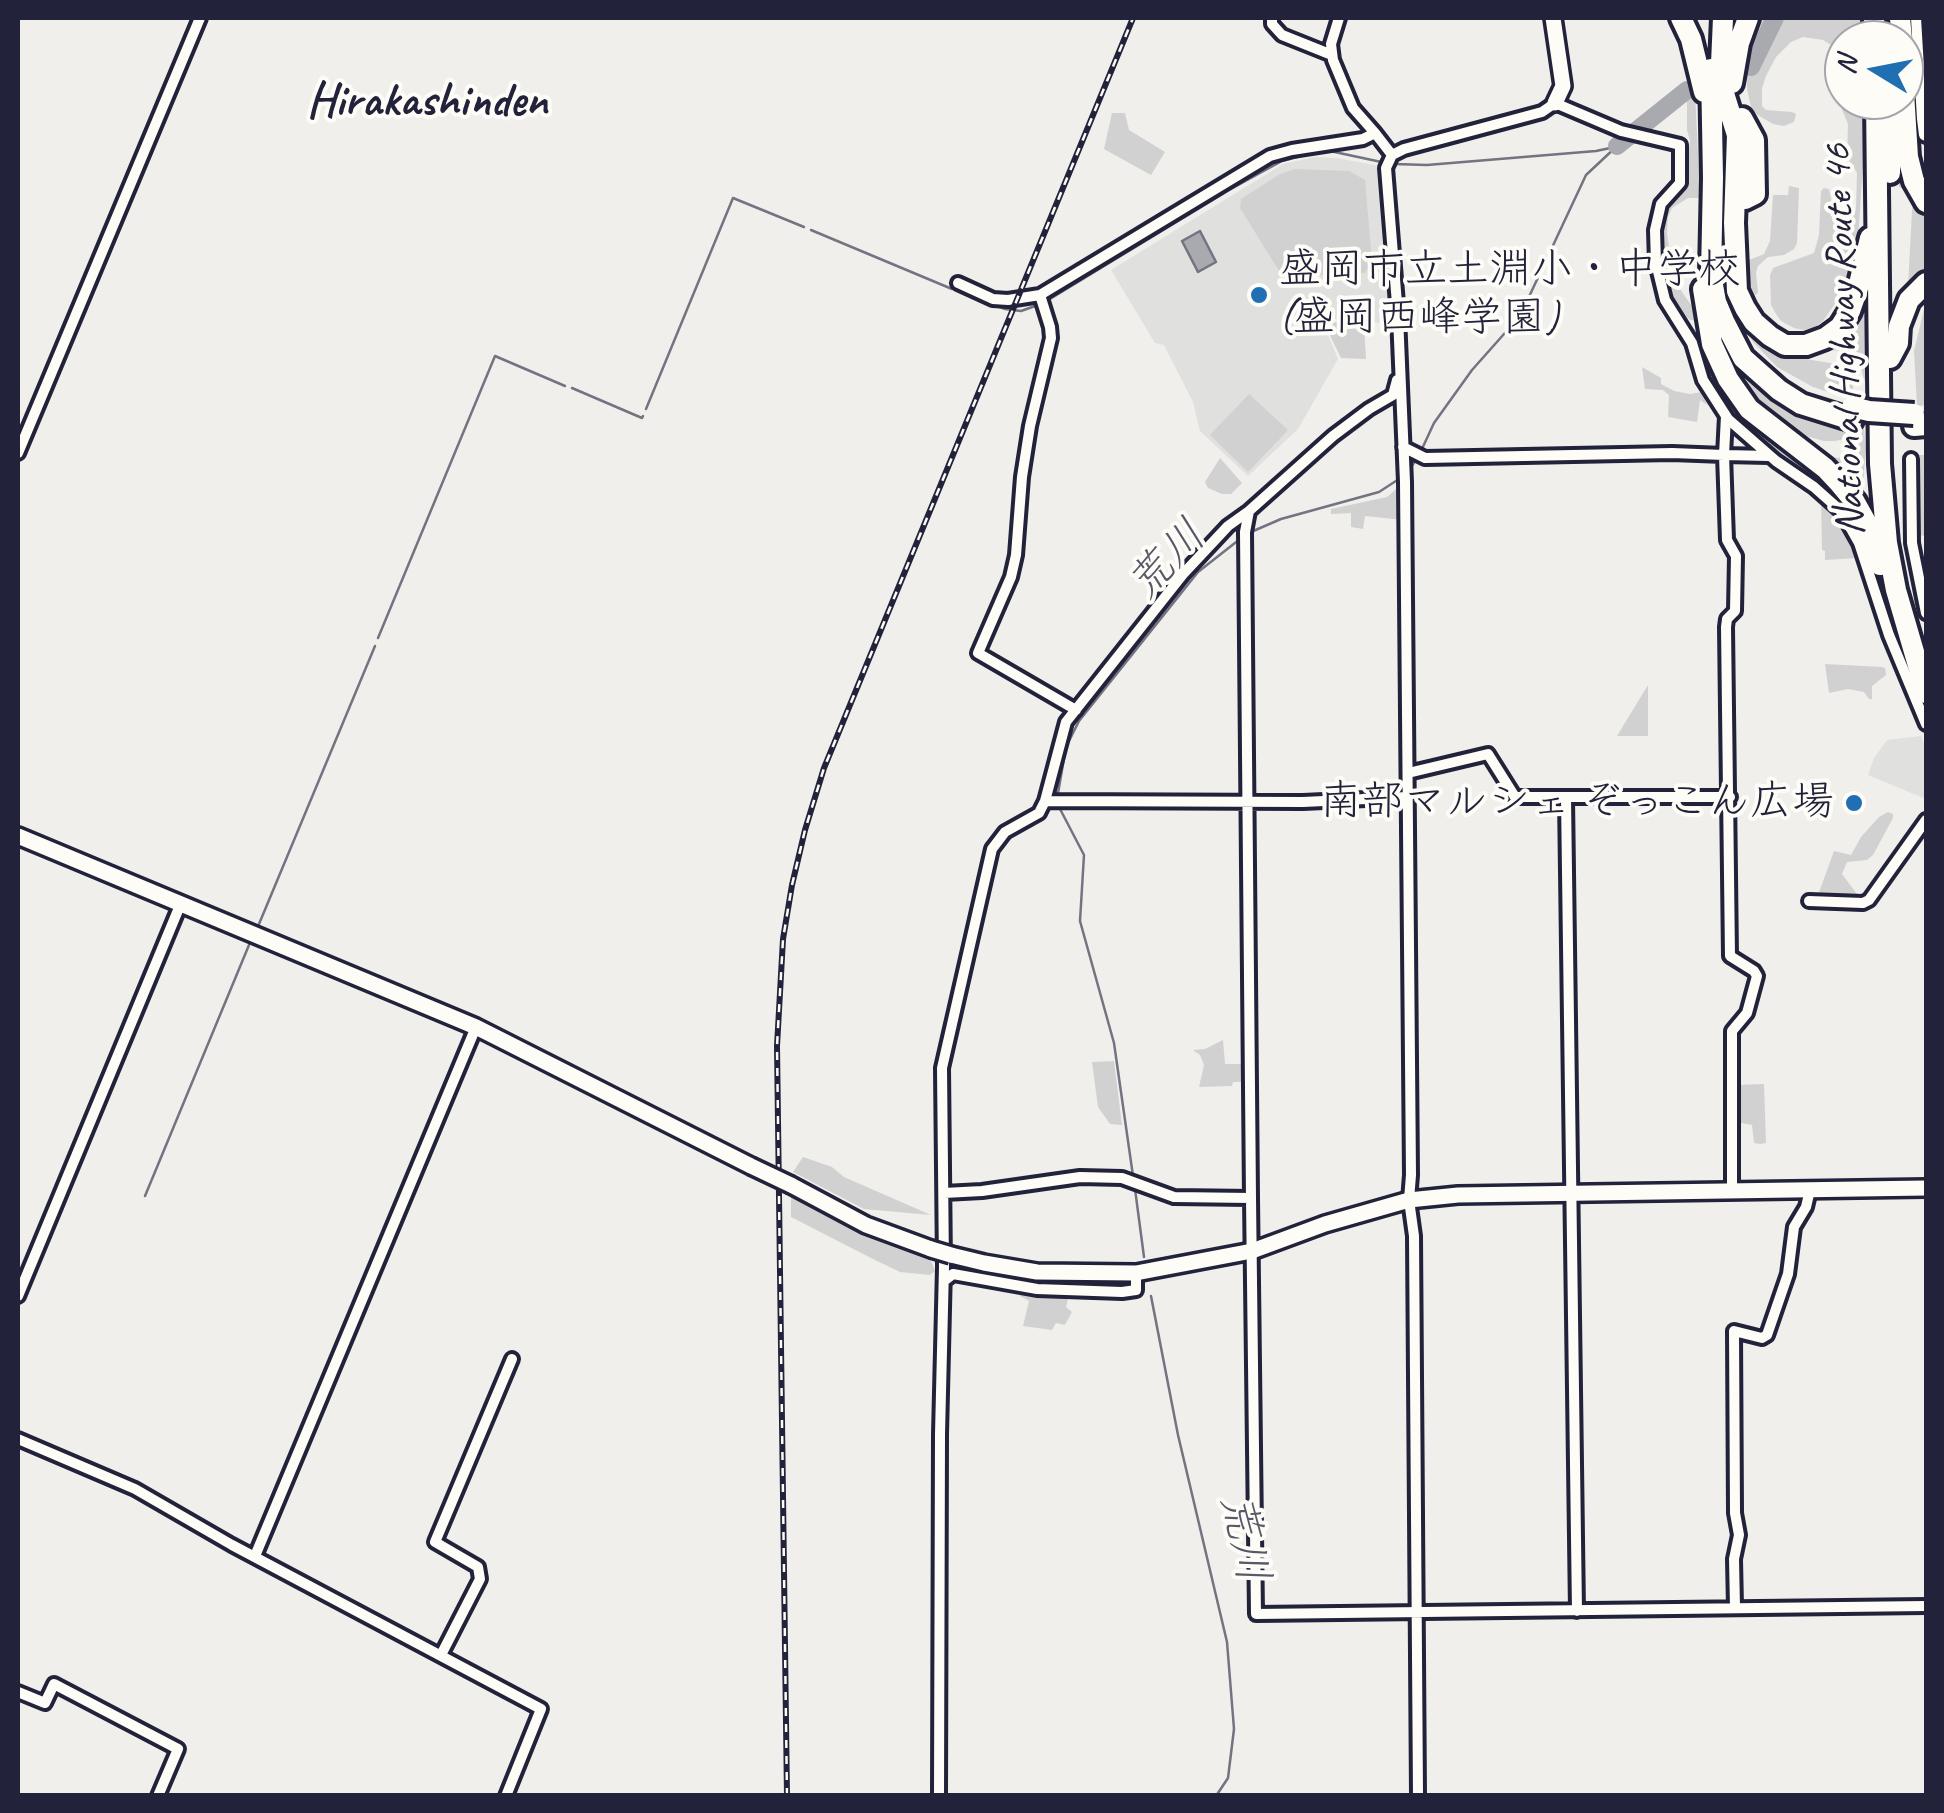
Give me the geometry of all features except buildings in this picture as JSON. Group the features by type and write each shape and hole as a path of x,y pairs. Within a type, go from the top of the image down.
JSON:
{"highway":[{"path":"1681,18 1696,56 1711,126"},
{"path":"1714,18 1712,236 1754,322 1785,344 1806,345 1840,327 1858,288 1878,212"},
{"path":"1722,18 1722,76 1746,149 1746,199 1731,221"},
{"path":"1748,18 1738,43 1731,221 1716,302 1724,321 1744,358 1801,404 1852,413 1885,425 1920,419"},
{"path":"1723,264 1722,129 1735,112"},
{"name":"National Highway Route 46","path":"1876,120 1880,464 1886,543 1896,590 1920,652"},
{"name":"National Highway Route 46","path":"1890,120 1893,462 1900,542 1926,693"},
{"path":"1906,120 1908,157 1926,202"},
{"path":"1723,264 1703,276 1712,344 1720,364 1749,409 1825,468 1854,502 1864,520 1887,590 1920,652"},
{"path":"1890,358 1909,300 1926,283"}],"street":[{"path":"18,453 200,18"},
{"path":"1272,18 1282,36 1332,56"},
{"path":"1339,18 1331,44 1332,56 1353,108 1375,133 1390,160 1401,367 1412,452 1404,466 1418,1796"},
{"path":"1390,160 1404,149 1542,112 1556,103 1563,86 1554,18"},
{"path":"1916,18 1926,136"},
{"path":"1556,103 1621,131 1680,146 1680,183 1661,204 1655,230 1656,262 1664,300 1692,343 1702,380 1726,416 1841,511 1859,543 1889,635 1926,724"},
{"path":"958,283 994,299 1042,300 1257,162 1292,150 1363,139 1375,133"},
{"path":"1042,300 1051,338 1030,426 1016,555 1011,577 978,653 1076,710"},
{"path":"940,1796 942,1068 988,864 1005,832 1053,801 1066,722 1184,573 1228,526 1333,436 1393,395 1401,367"},
{"path":"1726,416 1726,540 1736,556 1735,611 1726,627 1730,956 1756,976 1747,1013 1732,1031 1732,1191"},
{"path":"1412,452 1425,458 1672,452 1770,456"},
{"path":"1911,459 1912,543 1926,614"},
{"path":"1249,511 1246,535 1256,1614 1926,1606"},
{"path":"1408,773 1488,754 1515,797 1730,796"},
{"path":"1053,801 1408,798"},
{"path":"1566,798 1577,1611"},
{"path":"1809,901 1863,904 1870,900 1926,820"},
{"path":"18,836 476,1027 866,1225 984,1264 1037,1272 1136,1272 1252,1251 1325,1224 1409,1200 1458,1195 1926,1188"},
{"path":"18,1296 182,903"},
{"path":"256,1556 476,1027"},
{"path":"944,1192 982,1191 1080,1177 1131,1180 1174,1197 1252,1198"},
{"path":"1735,1608 1734,1559 1739,1536 1734,1514 1734,1331 1762,1338 1767,1335 1788,1274 1794,1227 1810,1190"},
{"path":"944,1281 952,1274 1037,1289 1122,1292 1136,1290 1136,1272"},
{"path":"441,1655 480,1579 478,1567 435,1542 512,1359"},
{"path":"18,1439 116,1480 541,1708 506,1796"},
{"path":"18,1692 44,1703 54,1684 178,1749 158,1796"}],"shaded area":[{"path":"1761,18 1862,18 1824,20 1824,41 1803,37 1791,42 1776,57 1762,88 1762,106 1796,114 1794,122 1784,126 1773,124 1751,107 1747,62"},
{"path":"1695,91 1700,198 1688,198 1672,208 1667,233 1673,275 1700,321 1690,320 1679,310 1666,281 1661,256 1665,207 1685,186 1690,141 1687,95"},
{"path":"1112,113 1125,113 1129,130 1165,152 1151,175 1104,149"},
{"path":"1846,120 1863,120 1858,239 1841,295 1823,321 1814,328 1794,328 1781,321 1771,305 1770,275 1773,268 1814,253 1824,188 1829,189 1837,215 1853,215 1857,173 1847,157"},
{"path":"1899,136 1926,211 1926,268 1908,287 1913,191 1899,187"},
{"name":"盛岡市立土淵小・中学校 (盛岡西峰学園)","path":"1314,157 1379,166 1395,324 1322,321 1338,359 1298,429 1248,476 1200,431 1193,402 1164,345 1155,343 1111,270 1283,164"},
{"path":"1295,169 1349,171 1365,180 1372,261 1365,273 1307,276 1286,282 1240,208 1241,199"},
{"path":"1789,186 1799,188 1797,243 1784,255 1768,257 1758,266 1758,293 1751,298 1742,272 1749,260 1764,254 1770,241 1773,195 1788,195"},
{"path":"1200,231 1216,262 1198,272 1182,241"},
{"path":"1871,255 1872,297 1865,300 1865,382 1860,365 1852,356 1842,351 1815,349 1837,337"},
{"path":"1734,296 1783,352 1843,365 1853,379 1853,397 1813,387 1777,367 1753,342 1741,321"},
{"path":"1926,301 1926,405 1917,406 1914,351"},
{"path":"1324,323 1364,325 1366,359 1341,358"},
{"path":"1722,331 1739,362 1849,428 1851,433 1835,441 1806,436 1759,405 1736,381 1716,337"},
{"path":"1706,338 1714,366 1827,480 1787,460 1732,415 1707,379 1699,349"},
{"path":"1642,367 1674,391 1702,392 1707,405 1700,400 1697,422 1668,417 1669,395 1663,390 1645,389"},
{"path":"1249,394 1288,430 1248,472 1210,435"},
{"path":"1864,427 1862,494 1869,495 1871,459 1877,529 1817,454 1838,458 1848,454"},
{"path":"1919,455 1926,455 1926,536 1918,535"},
{"path":"1220,458 1242,483 1231,494 1208,488 1205,482"},
{"path":"1403,483 1403,520 1365,516 1363,529 1351,527 1351,513 1331,514 1331,509 1387,497"},
{"path":"1821,499 1839,521 1859,558 1825,560"},
{"path":"1825,664 1882,667 1886,675 1872,686 1872,699 1864,692 1848,689 1829,693"},
{"path":"1648,685 1648,736 1617,736"},
{"path":"1921,736 1926,749 1926,799 1868,775 1887,740"},
{"path":"1888,812 1893,818 1873,855 1867,860 1847,862 1842,874 1860,898 1817,898 1834,851 1851,855 1861,837"},
{"path":"1223,1040 1225,1064 1248,1064 1248,1082 1199,1087 1204,1065 1193,1050"},
{"path":"1114,1061 1122,1125 1110,1124 1098,1107 1092,1062"},
{"path":"1764,1084 1766,1143 1760,1144 1754,1143 1752,1125 1736,1122 1736,1085"},
{"path":"803,1157 931,1215 864,1209 793,1172"},
{"path":"791,1196 889,1244 930,1258 935,1271 930,1275 900,1272 791,1217"},
{"path":"1020,1289 1069,1294 1066,1307 1072,1312 1065,1325 1056,1323 1052,1330 1023,1326 1029,1301 1020,1296"}],"waterway":[{"name":"荒川","path":"1751,67 1775,18"},
{"name":"荒川","path":"1617,146 1687,90"},
{"name":"荒川","path":"1421,451 1434,423 1472,370 1520,316 1586,175 1617,146"},
{"path":"1394,164 1427,165 1615,147"},
{"path":"1045,302 1282,161 1330,151 1386,163"},
{"path":"646,409 733,198 804,227"},
{"path":"811,230 952,289"},
{"path":"960,292 1005,309 1021,311 1038,305"},
{"path":"378,638 495,356 565,386"},
{"path":"572,388 643,416"},
{"name":"荒川","path":"1408,472 1417,458"},
{"name":"荒川","path":"1251,532 1281,519 1379,492 1402,477"},
{"name":"荒川","path":"1057,799 1066,747 1079,721 1198,572 1240,539"},
{"path":"259,924 375,646"},
{"name":"荒川","path":"1059,807 1084,855 1080,921 1114,1043 1133,1176"},
{"path":"145,1196 249,945"},
{"name":"荒川","path":"1135,1189 1144,1257"},
{"name":"荒川","path":"1151,1296 1178,1435 1227,1642 1234,1729 1228,1778 1216,1796"}],"railway":[{"path":"787,1796 777,1046 783,939 792,885 824,768 1133,18"}],"place":[{"name":"盛岡市立土淵小・中学校 (盛岡西峰学園)","path":"1259,295"},
{"name":"南部マルシェ ぞっこん広場","path":"1854,803"}],"district":[{"name":"Hirakashinden","path":"427,102"}]}
